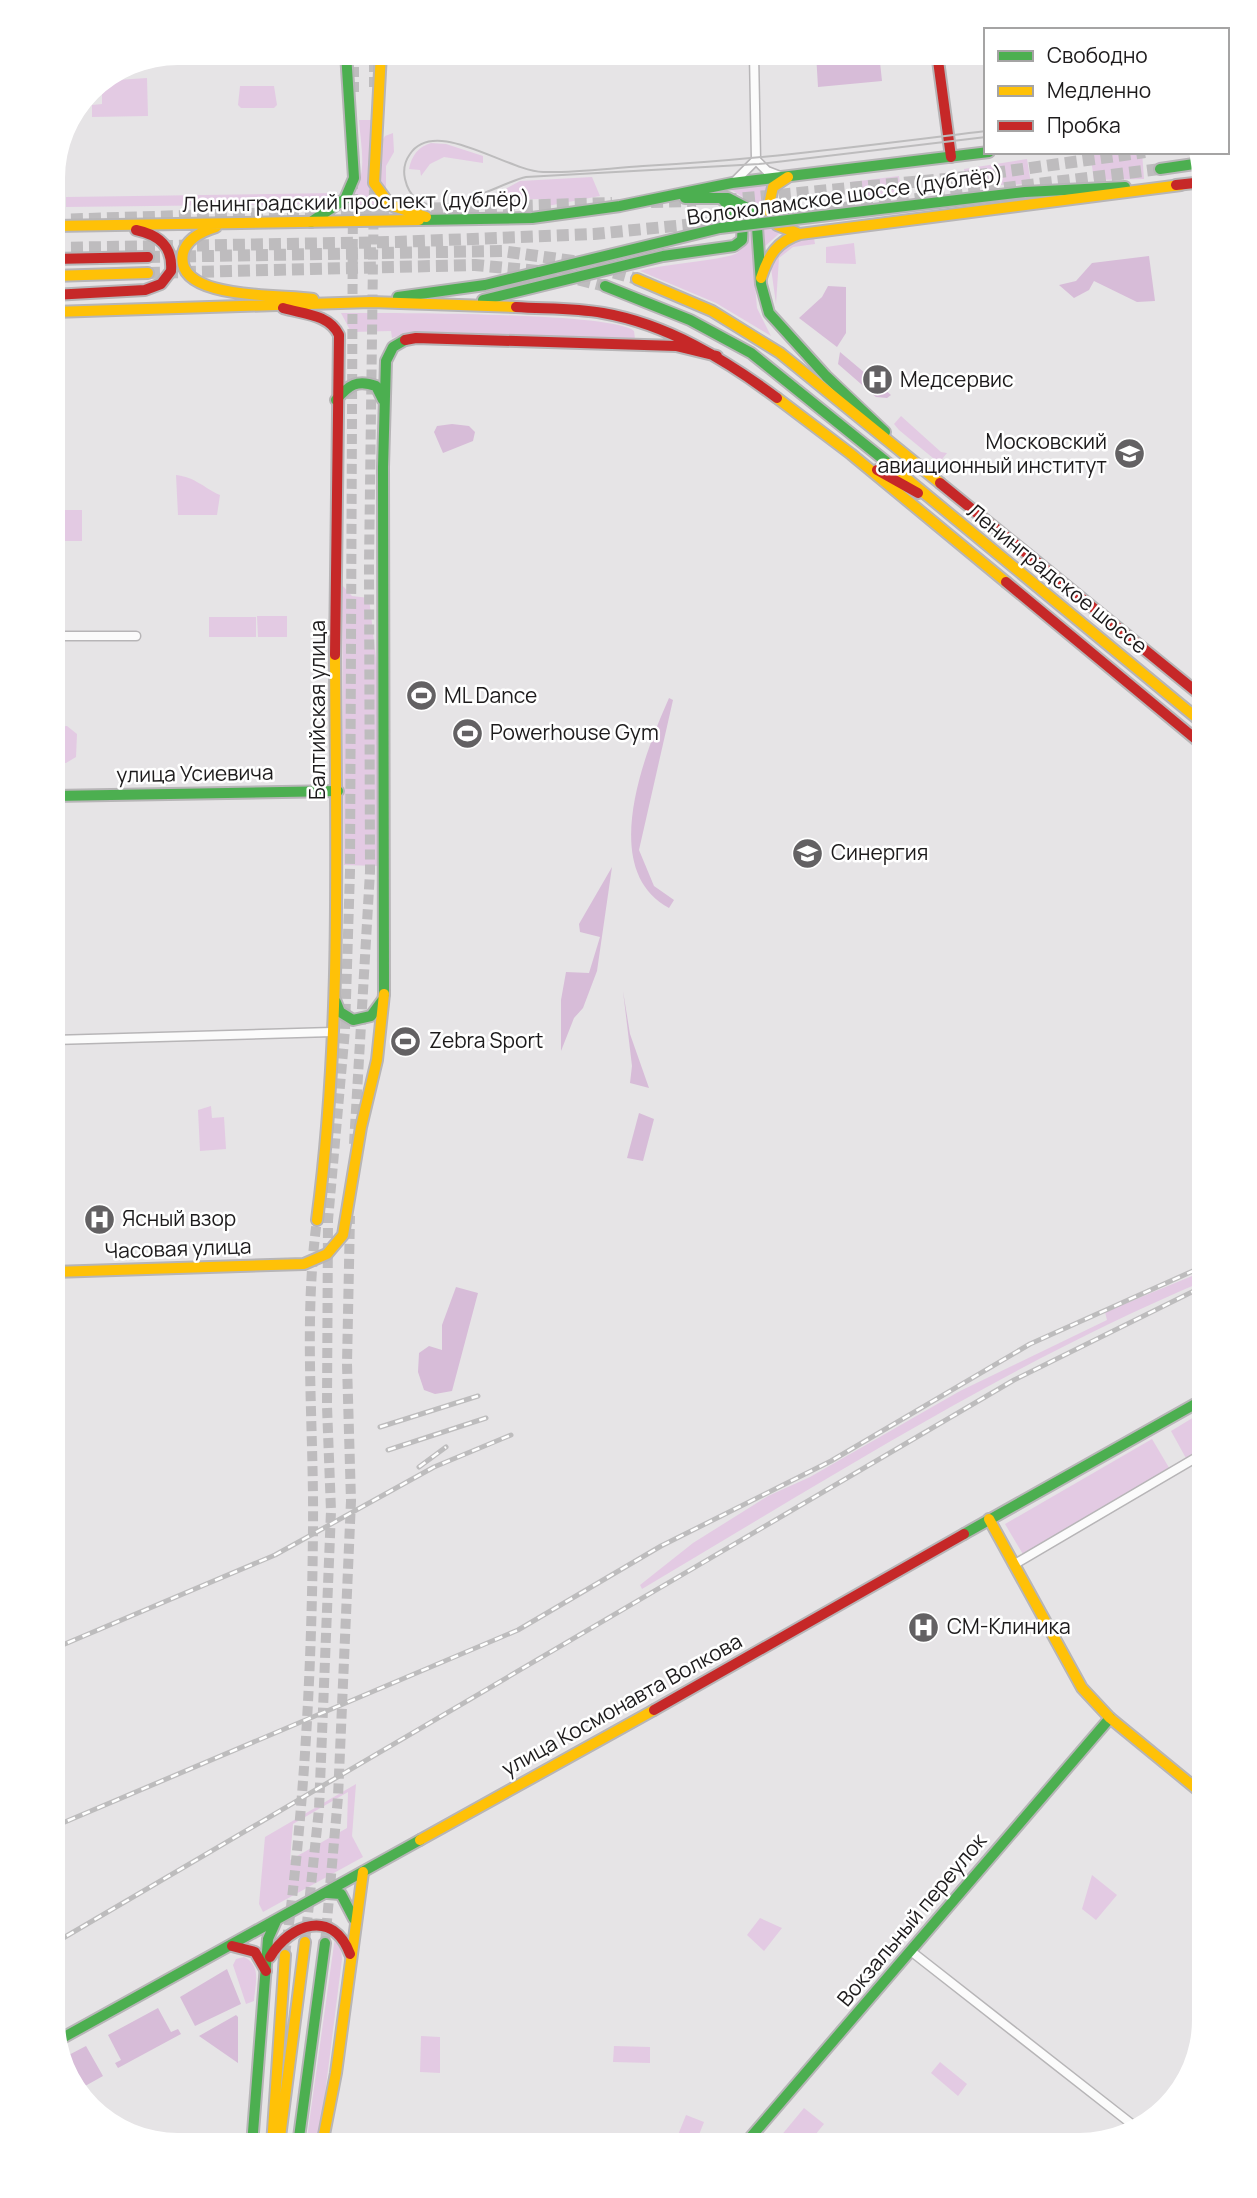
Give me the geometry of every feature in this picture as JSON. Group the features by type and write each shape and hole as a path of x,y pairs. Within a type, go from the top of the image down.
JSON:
{"main road":[{"path":"305,224 340,204 354,184 355,160 347,65"},
{"path":"380,65 372,172 374,186 382,200 392,208 443,221"},
{"path":"939,65 951,157"},
{"name":"Волоколамское шоссе (дублёр)","path":"658,198 780,176 984,153"},
{"path":"1160,169 1191,164"},
{"path":"796,175 785,178 774,187 768,209 777,225 800,234"},
{"name":"Волоколамское шоссе (дублёр)","path":"371,302 485,285 720,228 1025,192 1192,184"},
{"path":"761,278 772,249 784,239 800,234 1076,201 1181,185"},
{"path":"460,303 510,296 663,256 734,246 744,235 743,219 719,197"},
{"path":"658,198 719,197 738,201 752,214 757,227 761,278 769,313 781,329 916,460"},
{"name":"Ленинградский проспект (дублёр)","path":"65,226 305,224 540,217 658,198"},
{"path":"65,294 145,290 167,279 173,262 164,241 149,232 108,225"},
{"path":"236,225 206,230 190,241 183,256 183,265 193,281 211,289 343,303"},
{"path":"65,259 148,257"},
{"path":"65,276 148,273"},
{"name":"Ленинградское шоссе","path":"637,279 695,303 745,329 793,363 916,460 1192,687"},
{"name":"Ленинградское шоссе","path":"605,286 688,317 753,353 1192,713"},
{"path":"65,312 371,302 460,303 577,310 621,316 662,329 717,356 758,383 851,454 1192,735"},
{"name":"Балтийская улица","path":"277,306 328,320 337,329 335,403 338,791 334,994 327,1158 317,1220"},
{"path":"334,994 340,1012 353,1020 371,1016 384,999 385,406 389,351 400,342 416,338 676,346 717,356"},
{"path":"335,403 342,390 363,381 376,386 385,406"},
{"path":"851,454 932,501"},
{"name":"улица Усиевича","path":"65,796 338,791"},
{"name":"Часовая улица","path":"65,1272 304,1264 318,1260 334,1250 343,1235 361,1127 377,1060 384,999"},
{"name":"улица Космонавта Волкова","path":"66,2036 1192,1406"},
{"path":"989,1519 1082,1688 1110,1718 1192,1784"},
{"name":"Вокзальный переулок","path":"754,2133 1110,1718"},
{"path":"325,2133 363,1872"},
{"path":"321,1895 341,1894 354,1913 355,1923"},
{"path":"253,2133 268,1939 278,1919"},
{"path":"267,1973 275,1945 308,1925 318,1924 335,1929 345,1941 351,1961"},
{"path":"281,2133 305,1942"},
{"path":"300,2133 325,1943"},
{"path":"230,1946 240,1945 255,1952 267,1973"},
{"path":"273,2133 285,1955"}],"street":[{"path":"732,183 741,178 756,160 754,65"},
{"path":"756,160 767,171 780,176"},
{"path":"65,636 136,636"},
{"path":"65,1040 332,1032"},
{"path":"1015,1564 1192,1460"},
{"path":"912,1952 1129,2122"}],"shaded area":[{"path":"817,65 880,65 882,81 818,87"},
{"path":"147,78 148,116 92,117 92,105 102,104 102,95 123,80"},
{"path":"240,86 274,86 277,105 274,108 241,108 238,105"},
{"path":"359,120 371,120 368,184 385,208 340,211 350,200 360,179 362,158"},
{"path":"393,133 394,152 386,166 386,195 379,173 378,157 385,136"},
{"path":"431,143 446,144 483,156 483,163 444,157 430,164 421,176 420,170 409,169 410,164 419,149"},
{"path":"1090,154 1142,154 1144,179 1094,180"},
{"path":"1027,159 1031,184 966,186 964,169"},
{"path":"899,176 901,193 853,199 851,182"},
{"path":"592,177 600,196 542,207 541,199 494,200 494,195 520,181"},
{"path":"770,184 764,198 763,211 768,224 781,232 763,248 760,228 750,204 726,188"},
{"path":"337,193 323,205 307,209 307,204 66,207 66,197"},
{"path":"751,233 757,308 771,336 716,303 640,271 737,253 747,234"},
{"path":"814,238 815,244 793,247 779,258 776,304 771,268 779,249 797,239"},
{"path":"854,243 856,264 826,263 826,247"},
{"path":"1149,256 1155,301 1137,302 1094,281 1089,290 1074,298 1059,285 1076,281 1092,263"},
{"path":"828,286 846,287 846,333 837,347 799,318 822,297"},
{"path":"341,313 495,315 585,320 617,325 634,331 635,339 410,332 392,338 391,331 351,332"},
{"path":"840,352 891,395 887,398 876,397 838,364"},
{"path":"901,416 941,452 947,453 939,463 894,424"},
{"path":"437,426 469,426 475,432 473,441 443,453 434,432"},
{"path":"176,475 194,480 220,495 217,515 178,515"},
{"path":"65,510 82,510 82,541 65,541"},
{"path":"342,585 352,596 369,598 380,692 377,866 344,865"},
{"path":"257,616 287,616 287,637 258,637"},
{"path":"209,617 256,617 256,637 209,637"},
{"path":"669,698 673,700 639,850 654,886 674,900 669,908 648,890 636,867 631,840 639,779"},
{"path":"65,726 77,734 76,757 66,763 65,763"},
{"path":"612,867 597,971 583,1008 574,1018 561,1051 561,1000 566,972 589,973 600,937 580,932 579,924"},
{"path":"623,991 630,1034 649,1088 630,1083 632,1066"},
{"path":"211,1106 212,1118 224,1117 226,1149 200,1151 198,1110"},
{"path":"639,1113 654,1119 643,1161 627,1158"},
{"path":"1192,1276 1192,1286 1059,1349 988,1386 642,1589 640,1585 693,1543 768,1496 810,1477 960,1391 1107,1320 1105,1312"},
{"path":"456,1287 478,1293 452,1391 435,1394 424,1390 418,1372 419,1353 429,1346 442,1350 442,1325"},
{"path":"1192,1418 1192,1457 1187,1460 1171,1431"},
{"path":"1152,1439 1171,1471 1024,1556 1005,1524"},
{"path":"356,1784 352,1836 363,1857 263,1912 259,1904 265,1837","holes":["348,1792 347,1828 290,1860 293,1824"]},
{"path":"1092,1875 1117,1895 1096,1920 1082,1909"},
{"path":"760,1918 782,1928 764,1951 747,1935"},
{"path":"335,1937 341,1947 342,1959 320,2133 308,2133"},
{"path":"244,1957 253,1965 256,1976 254,2001 246,2004 233,1965 236,1959"},
{"path":"227,1969 241,2004 195,2026 180,1997"},
{"path":"158,2008 171,2032 178,2029 181,2034 118,2068 115,2063 121,2060 108,2035"},
{"path":"236,2015 238,2017 238,2063 199,2036"},
{"path":"421,2036 440,2037 440,2073 420,2072"},
{"path":"86,2046 103,2076 86,2086 70,2054"},
{"path":"614,2046 650,2047 650,2063 613,2062"},
{"path":"940,2062 967,2084 958,2096 931,2073"},
{"path":"804,2108 824,2124 817,2133 783,2133"},
{"path":"686,2115 704,2122 700,2133 679,2133"}],"tunnel":[{"path":"354,65 354,92"},
{"path":"374,65 374,87"},
{"path":"725,200 965,177 1131,154"},
{"path":"65,248 396,242 594,234 786,215 1160,169"},
{"path":"354,1144 370,872 369,564 374,184"},
{"path":"305,1942 319,1809 331,1511 327,1406 328,1220 345,1030 350,871 353,185"},
{"path":"651,202 696,201"},
{"path":"65,220 612,203"},
{"path":"148,257 502,251 573,261 637,279"},
{"path":"148,273 475,265 549,272 605,286"},
{"path":"325,1943 338,1797 351,1501 347,1364 350,1216"},
{"path":"285,1955 302,1795 309,1688 313,1527 310,1335 317,1220"}],"tram line":[{"path":"984,131 772,156 555,172 528,169 472,148 436,141 421,144 410,154 404,176 413,196 425,204 441,205 460,202 526,177 759,164 984,137"}],"railway":[{"path":"65,1822 518,1630 661,1546 831,1461 1030,1344 1192,1271"},
{"path":"65,1937 1014,1380 1192,1292"},
{"path":"380,1427 478,1396"},
{"path":"388,1450 486,1418"},
{"path":"65,1644 275,1555 434,1467 511,1435"},
{"path":"419,1467 446,1447"}],"traffic: fast":[{"path":"311,222 345,199 354,178 347,65"},
{"path":"419,220 532,218 620,206 732,183 984,153"},
{"path":"1160,169 1191,164"},
{"path":"1025,192 1125,187"},
{"path":"539,272 720,228 1025,192"},
{"path":"685,198 728,198 749,209 757,227 761,284 769,313 826,376 885,432"},
{"path":"483,300 663,256 734,246 742,240 743,222 723,200"},
{"path":"398,297 485,285 539,272"},
{"path":"605,286 690,320 751,353 889,464"},
{"path":"384,994 383,467 386,361 393,347 405,340"},
{"path":"336,400 349,387 358,383 376,386 383,400"},
{"path":"65,796 338,791"},
{"path":"336,1002 340,1012 353,1020 371,1016 382,1001"},
{"path":"964,1534 1192,1406"},
{"path":"754,2133 1110,1718"},
{"path":"66,2036 420,1840"},
{"path":"327,1893 341,1894 354,1919"},
{"path":"253,2133 268,1939 276,1921"},
{"path":"300,2133 325,1943"}],"traffic: slow":[{"path":"380,65 374,183 390,205 426,217"},
{"path":"788,177 773,187 768,209 777,225 797,233"},
{"path":"761,278 779,245 800,234 1181,185"},
{"path":"65,226 419,220"},
{"path":"216,227 196,236 188,243 183,253 184,269 195,280 233,292 313,299"},
{"path":"65,276 148,273"},
{"path":"637,279 712,311 780,353 940,483"},
{"path":"65,312 371,302 516,307"},
{"path":"777,398 851,454 1006,582"},
{"path":"889,464 1192,714"},
{"path":"317,1220 325,1150 334,1009 335,655"},
{"path":"65,1272 304,1264 327,1254 343,1235 361,1127 377,1060 384,994"},
{"path":"989,1519 1082,1688 1110,1718 1192,1785"},
{"path":"420,1840 654,1710"},
{"path":"324,2133 336,2073 363,1872"},
{"path":"281,2133 305,1942"},
{"path":"273,2133 285,1955"}],"traffic: jam":[{"path":"939,65 951,157"},
{"path":"1176,185 1192,183"},
{"path":"65,294 145,290 161,284 171,271 167,248 158,239 136,230"},
{"path":"65,259 148,257"},
{"path":"516,307 592,311 650,326 695,345 777,398"},
{"path":"283,308 322,319 335,328 339,335 335,655"},
{"path":"405,340 416,338 676,346 717,356"},
{"path":"877,470 918,493"},
{"path":"940,483 1192,688"},
{"path":"1006,582 1192,736"},
{"path":"654,1710 964,1534"},
{"path":"270,1957 289,1936 312,1926 323,1926 333,1931 343,1940 350,1954"},
{"path":"232,1946 255,1952 266,1971"}],"place":[{"name":"Медсервис","path":"877,380"},
{"name":"Московский авиационный институт","path":"1130,454"},
{"name":"ML Dance","path":"421,696"},
{"name":"Powerhouse Gym","path":"467,733"},
{"name":"Синергия","path":"808,853"},
{"name":"Zebra Sport","path":"406,1041"},
{"name":"Ясный взор","path":"99,1219"},
{"name":"СМ-Клиника","path":"924,1627"}]}
